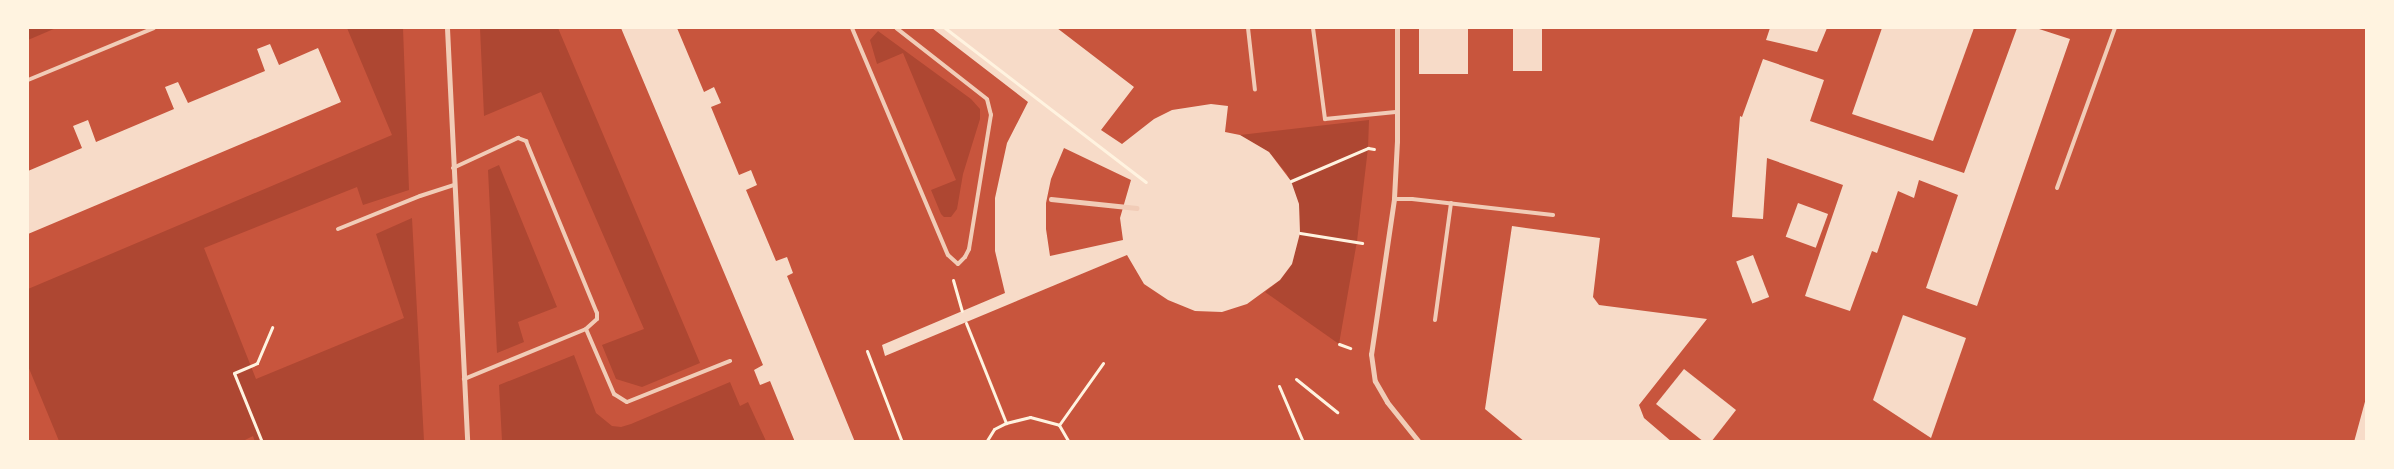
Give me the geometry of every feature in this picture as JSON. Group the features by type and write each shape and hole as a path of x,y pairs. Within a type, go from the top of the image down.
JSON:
{"street":[{"path":"447,28 467,442"},
{"path":"1397,28 1397,141 1394,199 1371,354 1375,381 1387,402 1419,442"},
{"path":"1051,198 1137,208"}],"lane":[{"path":"28,80 154,28"},
{"path":"852,28 948,255 958,264 965,258 969,248 991,115 987,99 896,28"},
{"path":"1249,28 1256,90"},
{"path":"1313,28 1325,118 1396,112"},
{"path":"2057,188 2115,28"},
{"path":"453,168 518,138 522,138 529,144 595,305 596,319 586,329 464,379"},
{"path":"338,229 420,196 454,185"},
{"path":"1394,199 1452,203 1553,215"},
{"path":"1435,320 1452,203"},
{"path":"586,329 614,394 627,402 730,361"}],"path":[{"path":"945,28 1146,182"},
{"path":"1291,181 1368,148 1374,149"},
{"path":"1300,233 1362,243"},
{"path":"958,264 952,274 962,311"},
{"path":"966,323 1006,423"},
{"path":"262,442 234,373 257,363 272,327"},
{"path":"1339,344 1350,348"},
{"path":"867,351 902,442"},
{"path":"1059,425 1102,363"},
{"path":"1296,379 1337,412"},
{"path":"1278,386 1303,442"},
{"path":"986,442 994,429 1006,423 1030,417 1059,425 1069,442"}],"shaded area":[{"path":"28,28 56,28 28,40"},
{"path":"347,28 403,28 409,190 363,205 357,187 204,248 256,379 404,318 376,234 412,218 424,441 255,442 253,436 241,442 59,441 28,366 28,289 392,135"},
{"path":"480,28 558,28 700,363 642,387 616,379 602,345 644,329 541,92 484,116"},
{"path":"878,31 971,99 980,109 980,119 963,174 957,209 951,217 944,217 941,214 931,190 956,180 903,53 877,64 870,40"},
{"path":"1369,120 1368,148 1357,241 1339,344 1265,292 1280,280 1292,264 1300,233 1299,204 1287,174 1269,152 1240,135"},
{"path":"499,165 557,307 518,322 524,342 497,353 488,170"},
{"path":"574,355 596,413 612,426 621,427 631,424 730,382 740,406 748,402 766,441 502,441 499,385"}],"building":[{"path":"621,28 677,28 704,92 714,87 721,103 711,107 739,175 751,170 757,185 746,190 776,261 787,257 793,273 787,276 855,442 795,442 770,381 760,385 754,370 763,365"},
{"path":"932,28 1057,28 1134,87 1101,130 1122,144 1154,119 1172,110 1211,104 1228,106 1225,132 1240,135 1269,152 1291,181 1299,204 1300,233 1292,264 1280,280 1247,304 1222,312 1195,311 1168,300 1144,284 1127,255 885,356 882,345 1005,293 995,251 995,198 1007,143 1028,102","holes":["1064,148 1131,180 1120,218 1123,240 1050,256 1046,229 1046,203 1051,179"]},
{"path":"1419,28 1468,28 1468,74 1419,74"},
{"path":"1513,28 1542,28 1542,71 1513,71"},
{"path":"1770,28 1827,28 1817,52 1766,40"},
{"path":"1882,28 1974,28 1933,141 1852,114"},
{"path":"2017,28 2036,28 2070,39 1977,306 1926,288 1958,195 1919,180 1914,198 1898,191 1877,253 1872,251 1850,311 1805,296 1843,185 1767,158 1763,219 1732,217 1740,116 1742,117 1763,59 1824,80 1810,121 1964,173"},
{"path":"270,44 279,65 318,48 341,102 28,234 28,171 82,148 73,126 88,120 96,142 174,109 165,87 178,82 188,103 265,71 257,49"},
{"path":"1798,203 1828,214 1816,248 1786,237"},
{"path":"1512,226 1600,238 1593,297 1599,305 1707,319 1639,405 1644,418 1672,442 1525,442 1485,409"},
{"path":"1753,255 1769,297 1752,303 1736,261"},
{"path":"1903,315 1966,338 1931,438 1873,400"},
{"path":"1684,369 1736,410 1711,442 1704,442 1656,404"},
{"path":"2366,398 2366,442 2354,442"}]}
